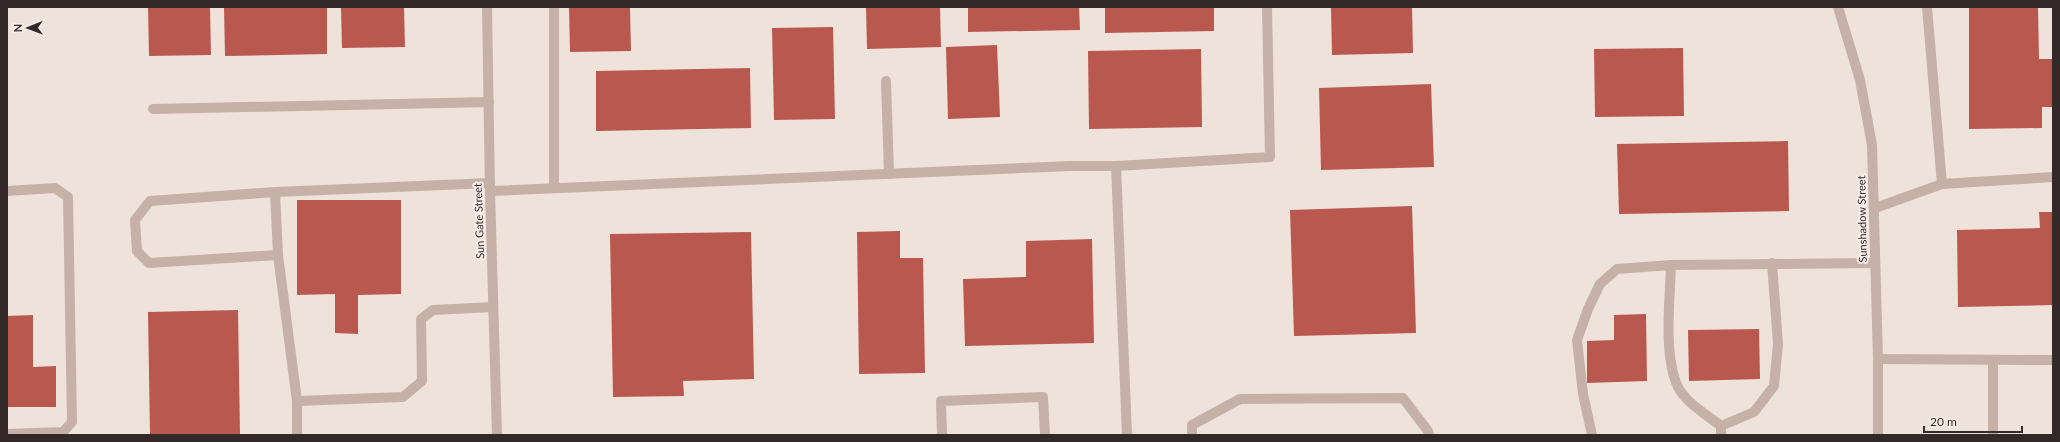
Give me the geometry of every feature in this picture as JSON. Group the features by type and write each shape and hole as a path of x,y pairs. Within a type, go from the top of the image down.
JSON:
{"street":[{"name":"Sun Gate Street","path":"487,7 496,435"},
{"path":"554,7 554,188"},
{"path":"278,255 149,264 137,251 135,220 150,201 275,192 490,187 554,188 1071,166 1116,166 1270,157 1267,7"},
{"name":"Sunshadow Street","path":"1838,7 1863,95 1872,145 1875,208 1874,263 1878,359 1878,435"},
{"path":"1927,7 1942,184"},
{"path":"886,81 889,174"},
{"path":"153,109 489,102"},
{"path":"1116,166 1127,435"},
{"path":"1875,208 1942,184 2053,177"},
{"path":"7,191 55,188 68,197 72,422 63,432 7,434"},
{"path":"275,192 278,255 297,401 298,435"},
{"path":"1671,265 1668,332 1672,362 1678,387 1693,404 1721,430 1754,412 1774,386 1778,344 1772,263"},
{"path":"1592,435 1583,394 1577,340 1588,309 1600,284 1617,269 1671,265 1874,263"},
{"path":"297,401 403,398 422,381 421,319 432,310 493,307"},
{"path":"1878,359 1993,361 2053,360"},
{"path":"1993,361 1993,435"},
{"path":"942,435 941,401 1043,397 1045,435"},
{"path":"1192,435 1192,425 1240,398 1403,398 1428,431 1429,435"}],"building":[{"path":"148,7 210,7 211,55 149,56"},
{"path":"224,7 327,7 327,54 225,56"},
{"path":"341,7 404,7 405,47 342,48"},
{"path":"569,7 630,7 631,51 570,52"},
{"path":"866,7 940,7 941,47 867,49"},
{"path":"968,7 1079,7 1080,30 968,32"},
{"path":"1105,7 1214,7 1214,31 1105,33"},
{"path":"1331,7 1412,7 1413,53 1332,55"},
{"path":"1969,7 2038,7 2039,59 2053,59 2053,107 2042,107 2042,128 1969,129"},
{"path":"833,27 835,119 774,120 772,28"},
{"path":"997,45 1000,117 948,119 946,47"},
{"path":"1683,48 1684,116 1595,117 1594,49"},
{"path":"1201,49 1202,127 1089,129 1088,51"},
{"path":"750,68 751,128 596,131 596,71"},
{"path":"1431,84 1434,167 1321,170 1319,88"},
{"path":"1788,141 1789,211 1619,214 1617,144"},
{"path":"297,200 401,200 401,294 358,295 358,334 335,333 335,294 297,295"},
{"path":"1412,206 1416,333 1294,336 1290,210"},
{"path":"2039,212 2053,212 2053,305 1958,307 1957,230 2040,228"},
{"path":"900,231 900,258 923,258 925,373 859,374 857,232"},
{"path":"751,232 754,379 683,381 684,396 613,397 610,234"},
{"path":"1092,239 1094,343 965,346 963,279 1026,277 1026,241"},
{"path":"238,310 240,435 150,435 148,312"},
{"path":"1646,314 1647,381 1587,383 1587,341 1614,340 1614,315"},
{"path":"33,315 33,367 56,366 56,407 7,407 7,316"},
{"path":"1759,329 1760,379 1689,381 1688,330"}]}
